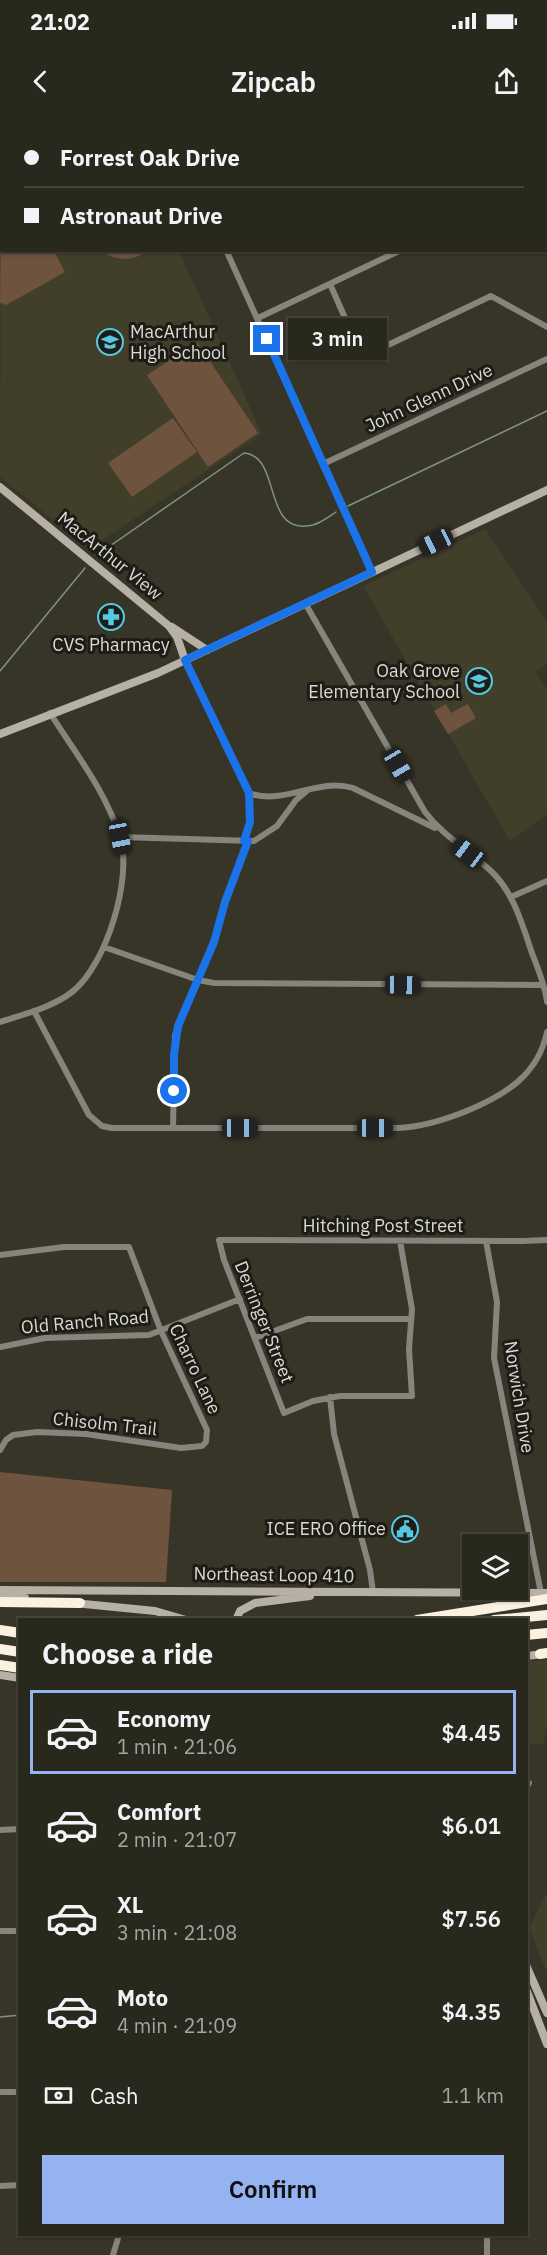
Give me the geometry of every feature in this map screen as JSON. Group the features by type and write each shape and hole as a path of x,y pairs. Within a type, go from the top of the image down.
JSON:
{"highway":[{"path":"427,1618 545,1595"},
{"path":"0,1602 80,1603"},
{"path":"515,1618 547,1615"},
{"path":"0,1629 18,1632"},
{"path":"528,1635 547,1633"},
{"path":"0,1649 18,1652"},
{"path":"0,1665 18,1668"}],"main road":[{"name":"MacArthur View","path":"0,487 169,626 177,637 185,660"},
{"path":"0,734 185,660 547,490"},
{"path":"169,626 207,650"},
{"name":"Northeast Loop 410","path":"0,1590 545,1595"},
{"path":"238,1618 240,1611 255,1603 346,1592"},
{"path":"0,1595 155,1611 179,1618"},
{"path":"528,1656 545,1653"},
{"path":"0,1674 18,1678"},
{"path":"528,1968 547,2013"},
{"path":"528,1994 547,2044"}],"street":[{"path":"227,252 372,572"},
{"path":"258,318 397,252"},
{"path":"330,284 360,352 364,354 369,354 491,296 547,327"},
{"name":"John Glenn Drive","path":"323,464 547,359"},
{"path":"305,603 420,804 440,831"},
{"path":"173,1128 175,1035 214,942 225,902 249,841 250,822 249,793 185,660"},
{"path":"0,1022 34,1011 65,997 79,986 95,966 104,947 122,883 124,863 120,837 97,783 50,713"},
{"path":"249,793 271,798 329,785 347,787 440,831 493,873 511,897 547,1002"},
{"path":"120,837 249,841 278,826 296,800 308,790"},
{"path":"511,897 547,881"},
{"path":"104,947 198,980 213,983 543,985"},
{"path":"34,1011 82,1103 94,1120 102,1126 112,1128 397,1128 425,1126 446,1120 495,1099 513,1088 530,1070 538,1057 547,1032"},
{"name":"Hitching Post Street","path":"219,1240 547,1240"},
{"name":"Derringer Street","path":"219,1240 224,1260 284,1413 330,1397"},
{"path":"373,1592 370,1570 334,1434 330,1397 412,1396 409,1349 411,1300 400,1241"},
{"name":"Norwich Drive","path":"486,1241 497,1302 494,1358 545,1595"},
{"name":"Charro Lane","path":"0,1255 64,1247 129,1247 161,1331 207,1430 208,1437"},
{"name":"Old Ranch Road","path":"0,1347 45,1338 140,1337 161,1331 240,1299"},
{"path":"255,1338 307,1319 411,1319"},
{"name":"Chisolm Trail","path":"0,1450 6,1440 13,1435 37,1432 86,1434 181,1448 202,1446 208,1437"},
{"path":"0,1830 18,1829"},
{"path":"0,1931 18,1931"},
{"path":"0,2092 18,2092"},
{"path":"0,2186 18,2185"},
{"path":"113,2255 119,2236"},
{"path":"487,2236 487,2255"}],"shaded area":[{"path":"0,252 55,252 65,272 6,305 0,303"},
{"name":"MacArthur High School","path":"1,252 179,252 262,434 89,549 0,477"},
{"path":"103,252 146,252 136,257 124,259 112,257"},
{"path":"197,342 258,433 208,467 147,375"},
{"path":"173,418 197,452 132,497 108,463"},
{"name":"Oak Grove Elementary School","path":"485,529 547,622 547,664 535,672 547,689 547,814 510,841 363,586"},
{"path":"446,704 451,713 468,704 476,718 448,734 434,711"},
{"path":"0,1472 172,1490 166,1582 0,1582"},
{"path":"547,1660 547,1727 543,1744 528,1744 528,1661"},
{"path":"547,1892 547,1973 529,1928"}],"waterway":[{"path":"348,506 547,411"},
{"path":"97,555 244,453 256,457 263,466 283,517 293,524 314,525 336,512"},
{"path":"0,671 85,568"},
{"path":"0,2017 18,2015"}],"place":[{"name":"MacArthur High School","path":"110,342"},
{"name":"CVS Pharmacy","path":"111,617"},
{"name":"Oak Grove Elementary School","path":"479,681"},
{"name":"ICE ERO Office","path":"405,1529"}],"route":[{"path":"174,1091 175,1035 214,942 225,902 248,841 244,841 250,822 249,793 185,660 372,572 267,339"}]}
